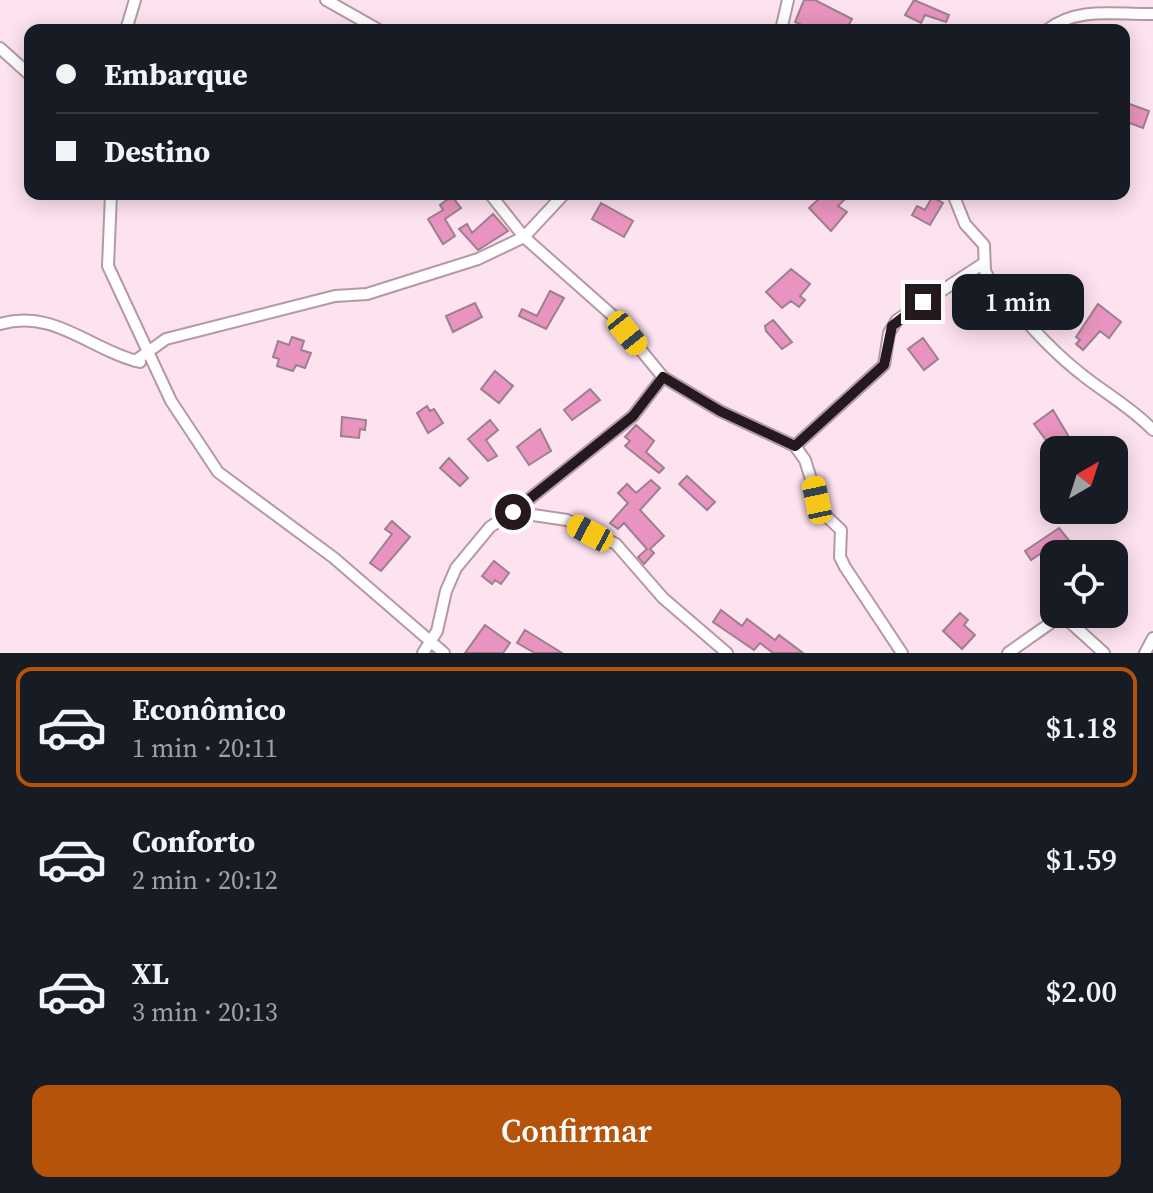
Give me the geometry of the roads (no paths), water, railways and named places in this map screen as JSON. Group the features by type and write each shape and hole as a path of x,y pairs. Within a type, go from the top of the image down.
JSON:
{"street":[{"path":"128,24 135,0"},
{"path":"326,0 368,24"},
{"path":"782,24 788,0"},
{"path":"1056,24 1064,18 1086,12 1153,14"},
{"path":"0,48 24,70"},
{"path":"111,200 108,266 171,401 229,484 334,558 444,653"},
{"path":"495,200 524,237 603,305 663,377 720,411 795,446 805,460 821,511 841,530 840,557 845,567 902,653"},
{"path":"135,361 166,339 311,302 367,294 478,259 524,237 558,200"},
{"path":"955,200 965,224 984,245 984,263 990,281 1055,351 1087,379 1139,415 1153,430"},
{"path":"795,446 884,365 889,333 897,320 984,263"},
{"path":"0,324 20,318 42,320 135,361 153,365"},
{"path":"423,653 432,642 456,568 490,527 633,416 663,377"},
{"path":"513,512 567,520 616,544 663,598 727,653"},
{"path":"1008,653 1062,615 1104,653"},
{"path":"1145,653 1153,638"}]}
